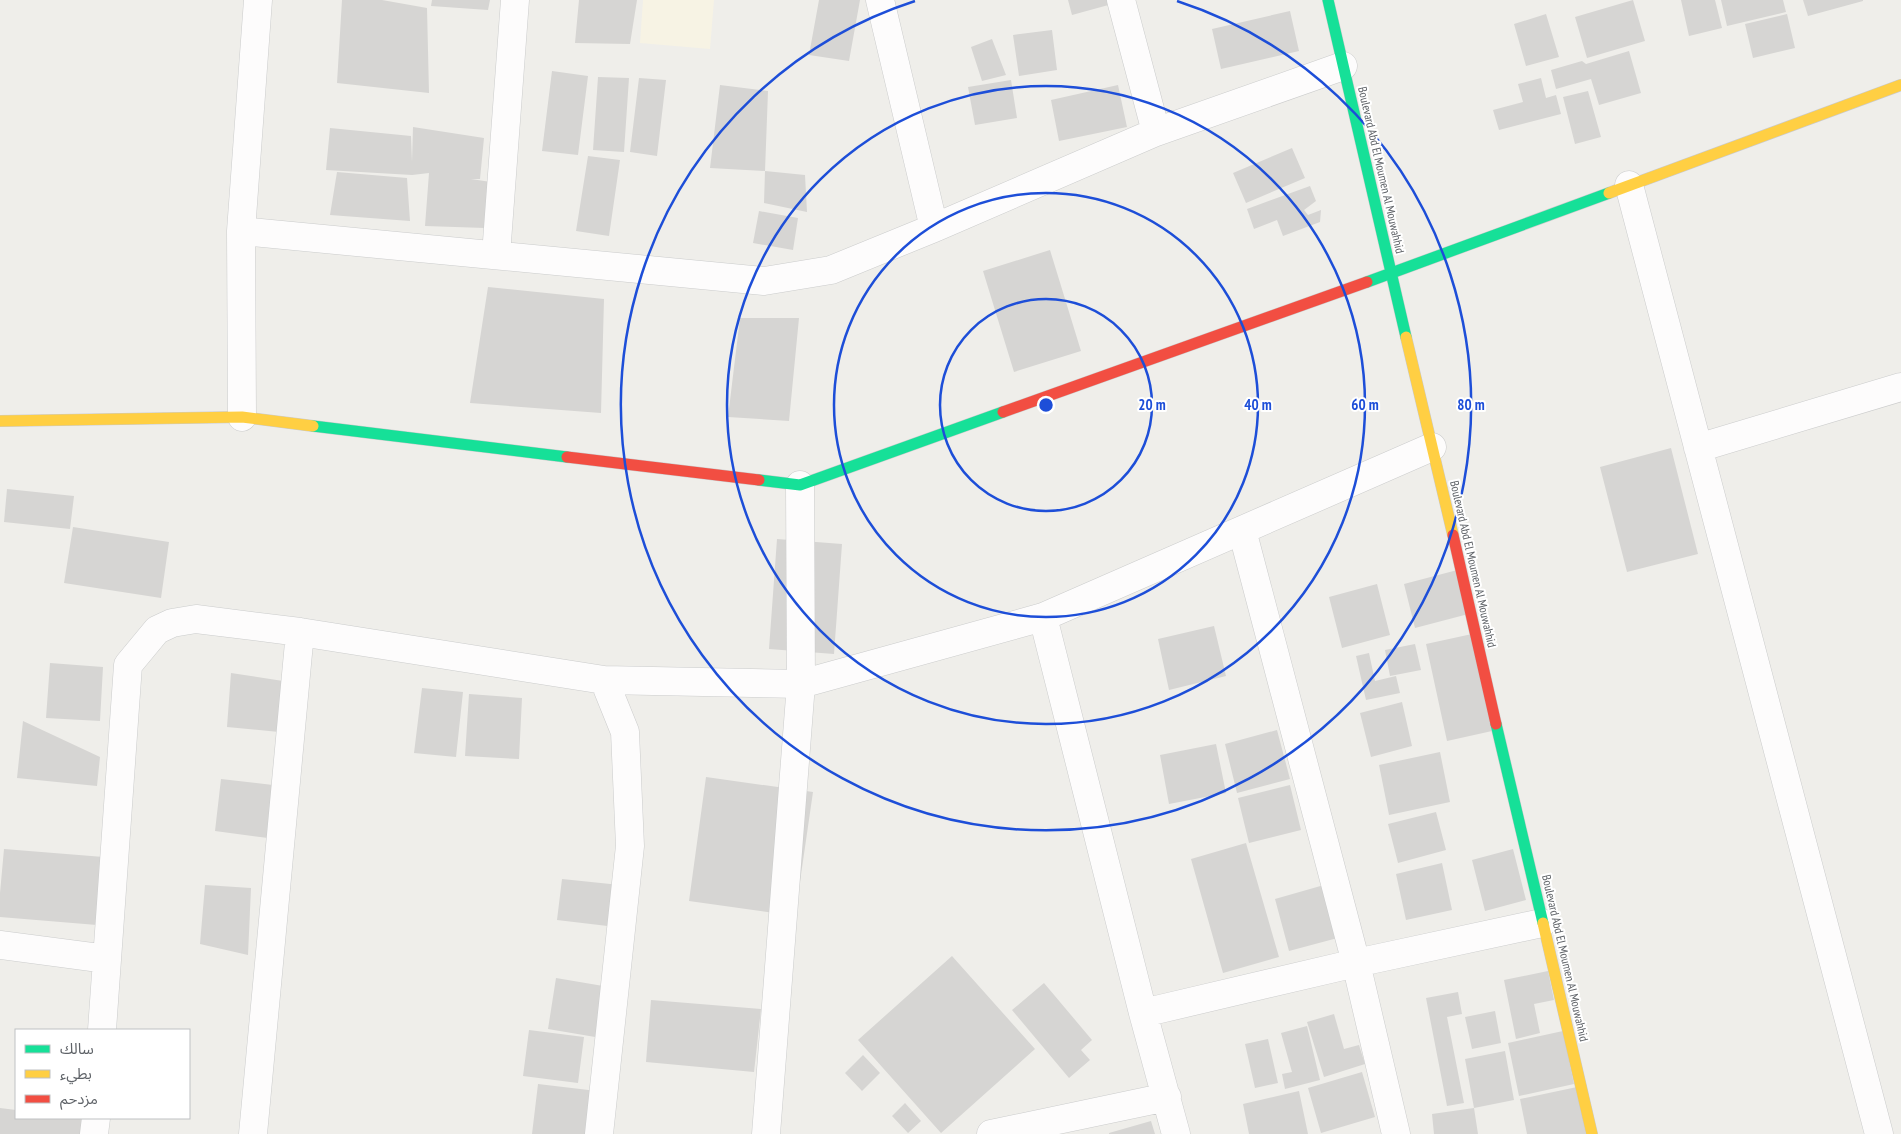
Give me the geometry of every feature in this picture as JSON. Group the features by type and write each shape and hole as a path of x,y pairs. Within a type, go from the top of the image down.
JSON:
{"street":[{"path":"242,417 241,231 258,0"},
{"path":"496,255 515,0"},
{"path":"880,0 934,228"},
{"path":"1121,0 1156,132"},
{"name":"Boulevard Abd El Moumen Al Mouwahhid","path":"1328,0 1592,1134"},
{"path":"241,231 764,281 831,270 934,228 1156,132 1343,66"},
{"path":"0,421 242,417 800,485 1391,272 1901,85"},
{"path":"1629,185 1879,1134"},
{"path":"1698,448 1901,387"},
{"path":"102,1029 128,665 157,630 172,623 196,619 300,632 604,680 801,684 1043,617 1432,447"},
{"path":"766,1134 801,684 800,485"},
{"path":"1242,530 1356,963 1396,1134"},
{"path":"1043,617 1143,1013 1176,1134"},
{"path":"253,1134 300,632"},
{"path":"599,1134 630,846 624,732 604,680"},
{"path":"1143,1013 1356,963 1542,923"},
{"path":"0,945 107,958"},
{"path":"991,1134 1167,1096"},
{"path":"94,1134 96,1119"}],"shaded area":[{"path":"643,0 714,0 710,49 640,43"}],"building":[{"path":"342,0 382,0 427,8 429,93 337,83"},
{"path":"432,0 490,0 488,10 431,6"},
{"path":"579,0 637,0 630,44 575,43"},
{"path":"819,0 860,0 849,61 809,55"},
{"path":"1068,0 1123,0 1123,1 1072,15"},
{"path":"1633,0 1645,41 1587,58 1575,17"},
{"path":"1681,0 1715,0 1722,28 1689,36"},
{"path":"1721,0 1783,0 1786,12 1727,26"},
{"path":"1803,0 1863,0 1863,1 1808,16"},
{"path":"1290,11 1299,51 1221,69 1212,29"},
{"path":"1546,14 1559,57 1526,66 1514,24"},
{"path":"1787,14 1795,48 1753,58 1745,24"},
{"path":"1052,30 1057,70 1019,76 1013,35"},
{"path":"992,39 1006,75 982,81 971,47"},
{"path":"1629,51 1641,93 1599,105 1591,79 1556,89 1551,70 1582,61 1586,64"},
{"path":"552,71 588,76 578,155 542,151"},
{"path":"598,77 629,78 624,152 593,150"},
{"path":"639,78 666,80 657,156 630,152"},
{"path":"1541,78 1546,98 1556,95 1561,114 1499,130 1493,110 1523,102 1518,84"},
{"path":"1011,80 1017,118 975,125 968,87"},
{"path":"720,85 768,91 765,171 710,168"},
{"path":"1118,85 1127,127 1059,141 1051,100"},
{"path":"1588,91 1601,137 1575,144 1563,97"},
{"path":"413,127 484,138 480,179 471,179 491,182 485,228 425,226 429,173 412,175 326,170 330,128 411,136 412,162"},
{"path":"1292,148 1305,178 1246,203 1233,173"},
{"path":"588,156 620,160 609,236 576,231"},
{"path":"765,171 805,175 807,212 764,203"},
{"path":"337,172 407,178 410,221 330,215"},
{"path":"1310,186 1316,201 1304,210 1308,215 1321,210 1320,222 1283,236 1277,220 1254,229 1247,209"},
{"path":"759,211 798,218 793,250 753,243"},
{"path":"1050,250 1081,351 1014,372 983,271"},
{"path":"488,287 604,299 601,413 470,403"},
{"path":"740,318 799,318 789,421 728,417"},
{"path":"1671,448 1698,554 1627,572 1600,467"},
{"path":"7,489 74,496 70,529 4,522"},
{"path":"73,527 169,542 161,598 64,583"},
{"path":"777,539 842,544 834,654 769,649"},
{"path":"1465,568 1476,612 1415,628 1404,584"},
{"path":"1377,584 1390,635 1342,648 1329,597"},
{"path":"1214,626 1226,676 1169,690 1158,639"},
{"path":"1472,634 1492,731 1447,741 1426,644"},
{"path":"1415,644 1421,670 1390,676 1385,650"},
{"path":"1369,653 1375,681 1396,676 1400,693 1366,700 1356,656"},
{"path":"50,663 103,667 100,721 46,718"},
{"path":"231,673 283,681 279,732 227,727"},
{"path":"422,688 463,692 456,757 414,753"},
{"path":"469,694 522,698 519,759 465,756"},
{"path":"1402,702 1412,746 1371,757 1360,713"},
{"path":"23,721 100,757 97,786 17,778"},
{"path":"1277,730 1290,779 1237,793 1225,744"},
{"path":"1216,744 1226,793 1169,804 1160,755"},
{"path":"1440,752 1450,802 1389,815 1379,765"},
{"path":"706,777 813,792 795,916 689,901"},
{"path":"221,779 273,785 268,838 215,831"},
{"path":"1290,785 1301,830 1249,843 1238,798"},
{"path":"1436,812 1446,850 1398,863 1388,824"},
{"path":"1246,843 1279,957 1223,973 1191,859"},
{"path":"4,849 116,858 109,926 0,917"},
{"path":"1513,849 1526,900 1485,911 1472,860"},
{"path":"1442,863 1452,910 1406,920 1396,874"},
{"path":"562,879 620,885 616,927 557,920"},
{"path":"1331,883 1345,936 1289,951 1275,899"},
{"path":"205,885 251,888 248,955 200,944"},
{"path":"952,956 1035,1049 941,1133 858,1040"},
{"path":"1548,971 1554,1000 1534,1004 1540,1033 1516,1039 1504,980"},
{"path":"556,978 615,988 607,1039 548,1029"},
{"path":"1044,983 1092,1040 1081,1050 1090,1060 1069,1078 1012,1010"},
{"path":"1458,992 1462,1014 1447,1017 1464,1103 1447,1106 1426,998"},
{"path":"651,1000 761,1009 754,1072 646,1062"},
{"path":"1495,1011 1501,1043 1472,1049 1465,1017"},
{"path":"1334,1014 1344,1049 1359,1045 1365,1064 1324,1077 1307,1022"},
{"path":"1307,1026 1320,1080 1285,1089 1282,1074 1292,1072 1281,1033"},
{"path":"529,1030 584,1037 578,1083 523,1076"},
{"path":"1563,1031 1574,1084 1519,1096 1508,1043"},
{"path":"1268,1039 1278,1083 1255,1088 1245,1044"},
{"path":"1505,1051 1514,1100 1474,1108 1465,1059"},
{"path":"863,1055 880,1073 862,1091 845,1073"},
{"path":"1362,1072 1375,1117 1321,1133 1308,1088"},
{"path":"538,1084 597,1091 591,1134 532,1134"},
{"path":"1577,1087 1586,1134 1527,1134 1520,1099"},
{"path":"1299,1091 1308,1134 1249,1134 1243,1104"},
{"path":"905,1103 921,1121 908,1133 892,1116"},
{"path":"0,1108 15,1110 15,1119 82,1119 81,1134 0,1134"},
{"path":"1474,1108 1478,1134 1434,1134 1432,1114"},
{"path":"1151,1121 1155,1134 1109,1134 1109,1133"}],"traffic: fast":[{"path":"1328,0 1406,337"},
{"path":"1367,282 1609,193"},
{"path":"759,480 800,485 1003,412"},
{"path":"313,426 567,457"},
{"path":"1496,724 1543,923"}],"traffic: slow":[{"path":"1609,193 1901,85"},
{"path":"1406,337 1453,535"},
{"path":"0,421 242,417 313,426"},
{"path":"1543,923 1592,1134"}],"traffic: jam":[{"path":"1003,412 1367,282"},
{"path":"567,457 759,480"},
{"path":"1453,535 1496,724"}]}
